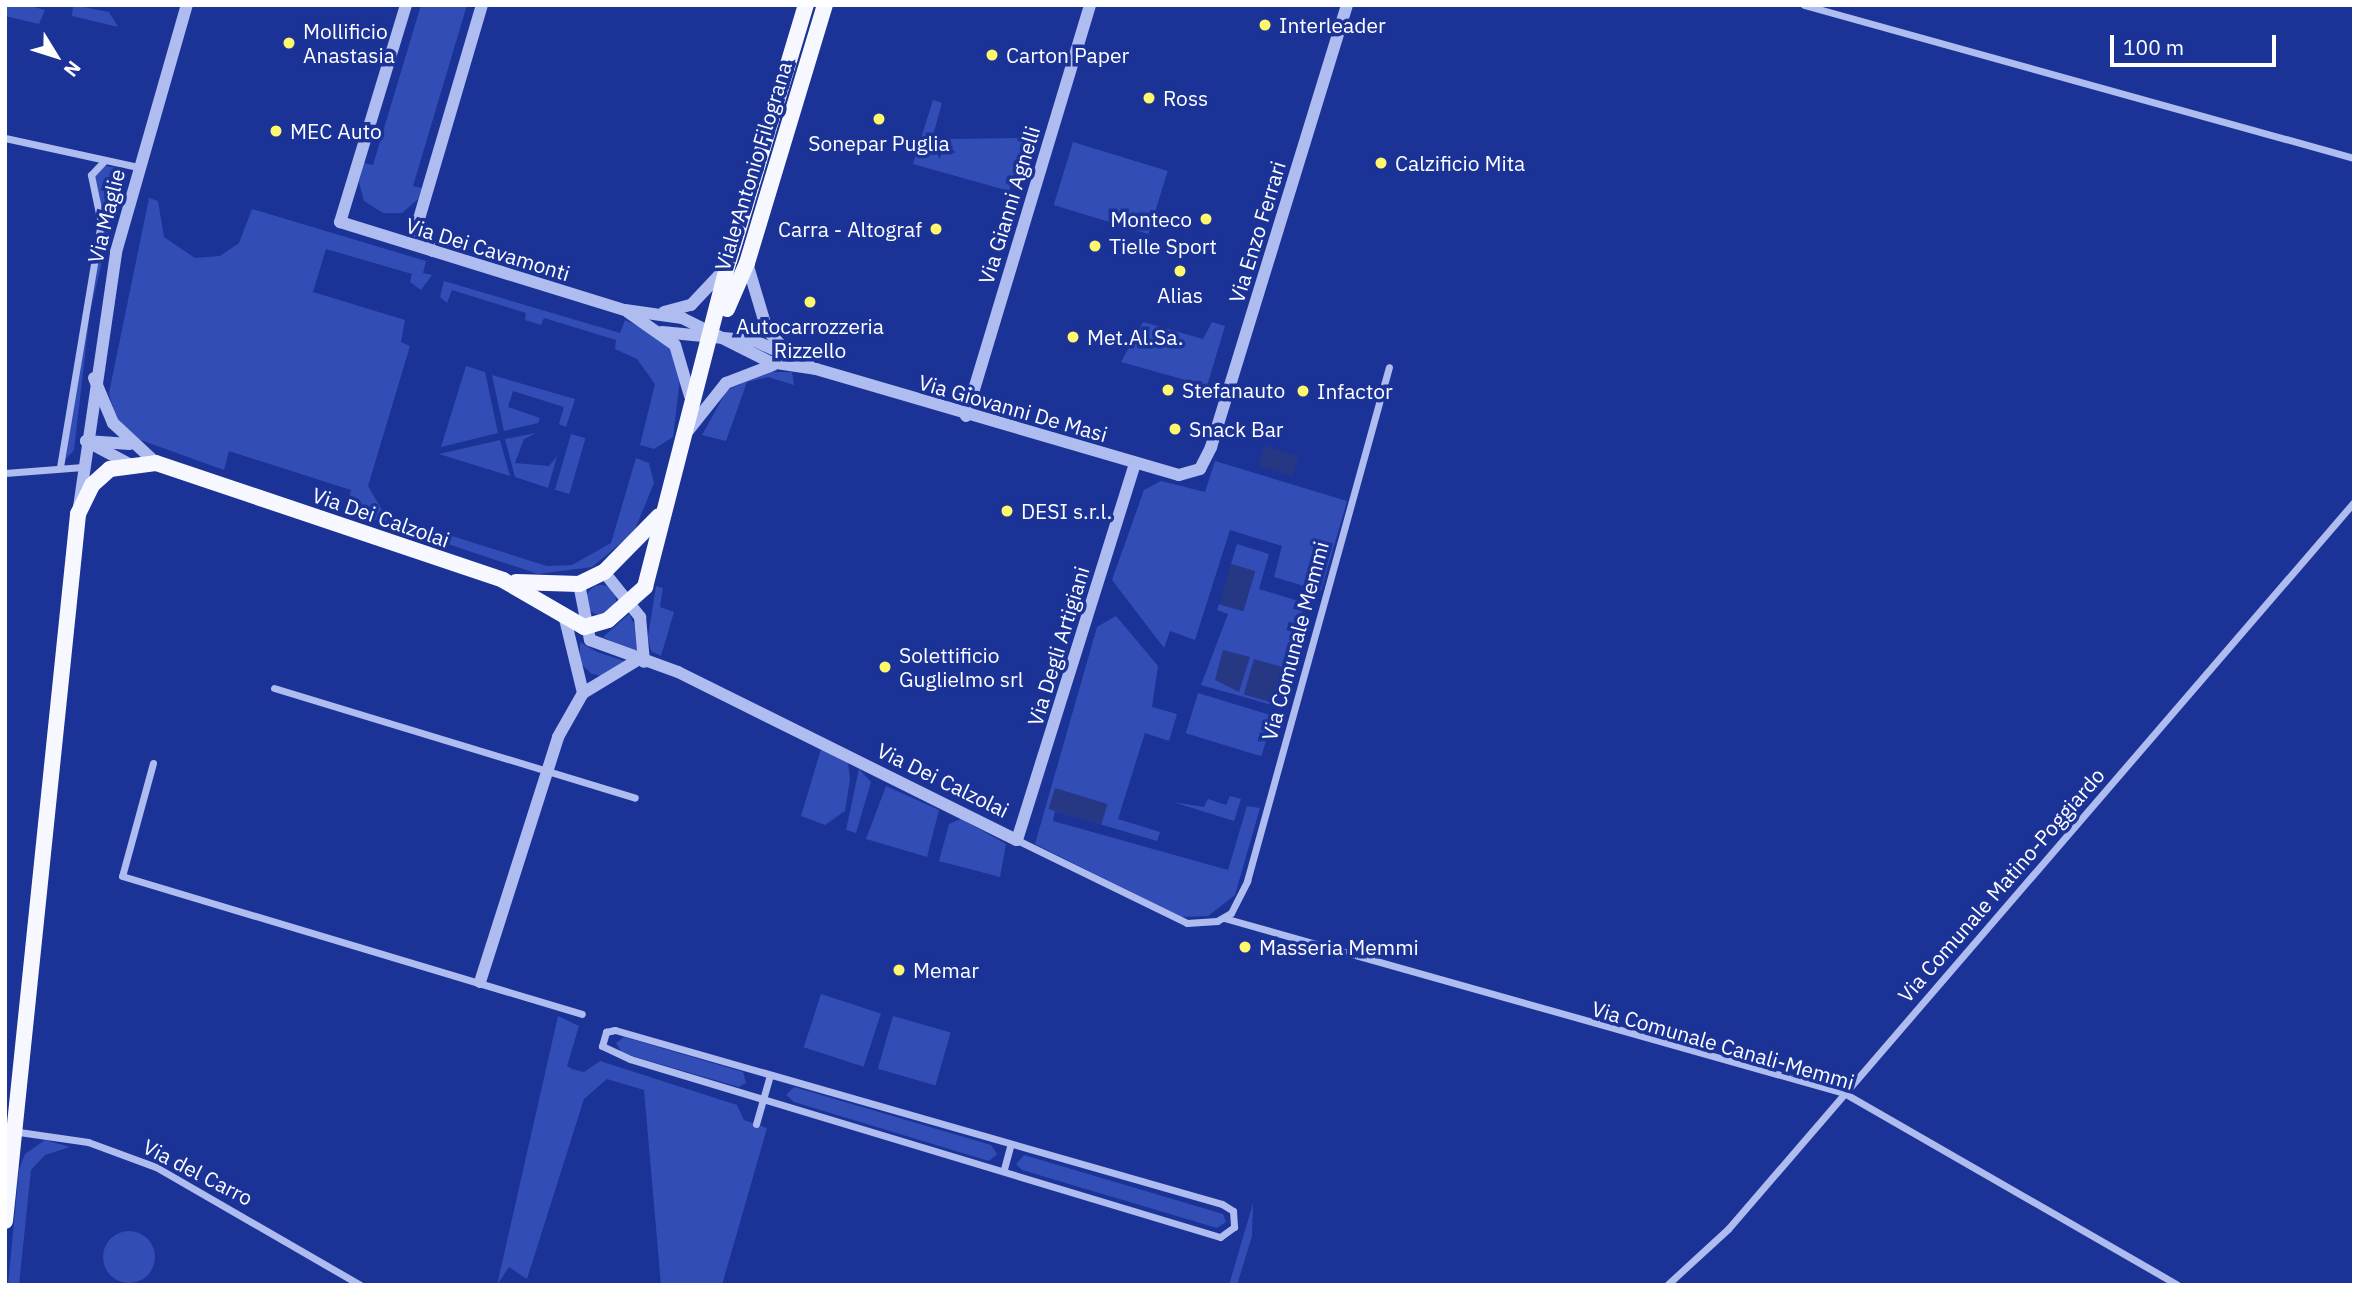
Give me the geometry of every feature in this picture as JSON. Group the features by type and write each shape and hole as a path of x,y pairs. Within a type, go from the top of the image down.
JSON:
{"main road":[{"name":"Viale Antonio Filograna","path":"633,603 645,587 715,337 729,261 806,5"},
{"name":"Viale Antonio Filograna","path":"715,337 747,263 825,5"},
{"path":"5,1221 9,1130 78,514 92,485 110,468 156,463"},
{"name":"Via Dei Calzolai","path":"156,463 503,580 565,620 584,627"},
{"path":"503,580 579,583 604,572 636,546 665,508"},
{"path":"584,627 633,603"}],"street":[{"name":"Via Maglie","path":"78,514 94,377 138,167 187,5"},
{"name":"Via Dei Cavamonti","path":"406,5 340,222 438,256 625,310"},
{"path":"438,256 416,229 482,5"},
{"name":"Via Gianni Agnelli","path":"966,416 1090,5"},
{"name":"Via Enzo Ferrari","path":"1200,468 1347,5"},
{"path":"1804,5 2354,158"},
{"path":"5,138 138,167"},
{"path":"60,467 85,290 101,223 91,175 103,161"},
{"path":"663,313 704,296 729,261"},
{"path":"747,263 767,330 786,359"},
{"path":"625,310 663,313 715,337 786,359"},
{"path":"625,310 662,332 675,345 691,386 687,432"},
{"path":"662,332 715,337"},
{"path":"687,432 726,383 750,369 786,359"},
{"name":"Via Giovanni De Masi","path":"786,359 966,416 1135,464 1179,475 1200,468"},
{"name":"Via Comunale Memmi","path":"1224,918 1247,881 1389,367"},
{"path":"94,377 113,423 130,444 156,463"},
{"path":"86,441 130,444"},
{"path":"86,441 129,464"},
{"name":"Via Degli Artigiani","path":"1017,840 1135,464"},
{"path":"5,473 83,467"},
{"name":"Via Comunale Matino-Poggiardo","path":"1667,1285 1728,1229 2354,502"},
{"path":"480,982 545,769 583,693 640,662 633,603 604,572"},
{"path":"579,583 584,627"},
{"path":"565,620 583,693"},
{"name":"Via Dei Calzolai","path":"584,627 590,640 640,662 701,682 1178,920 1194,925 1224,918"},
{"path":"274,688 635,798"},
{"path":"153,763 122,876 582,1014"},
{"name":"Via Comunale Canali-Memmi","path":"1224,918 1844,1093 2178,1285"},
{"path":"615,1030 770,1075 1010,1146 1222,1204 1233,1211 1234,1227 1220,1237 1003,1169 609,1053 602,1039 615,1030"},
{"path":"755,1125 770,1075"},
{"name":"Via del Carro","path":"9,1130 88,1142 156,1167 360,1285"},
{"path":"1003,1169 1010,1146"}],"shaded area":[{"path":"5,5 27,5 45,10 39,24 5,16"},
{"path":"73,5 109,12 118,27 72,16"},
{"path":"421,5 467,5 413,186 422,188 418,199 402,213 383,213 364,201 359,182 364,163 373,165"},
{"path":"933,100 942,103 933,135 939,159 950,139 1025,138 1009,191 913,164"},
{"path":"1073,142 1168,171 1148,234 1054,205"},
{"path":"105,166 124,169 90,312 74,450 66,459 87,304 105,221 94,178"},
{"path":"149,198 158,201 164,237 195,258 220,256 239,243 252,209 426,261 423,273 432,275 421,290 410,282 412,274 326,249 313,292 405,320 401,342 410,346 368,486 385,515 547,566 572,565 611,543 636,458 649,463 654,483 634,532 592,567 538,574 346,510 351,490 229,451 224,470 138,439 116,419 109,393"},
{"path":"444,281 620,333 625,320 646,330 669,347 680,379 673,437 654,449 640,445 655,384 637,359 615,349 616,340 544,318 541,325 525,320 526,313 452,290 447,303 440,297"},
{"path":"1143,322 1203,339 1212,322 1225,326 1207,386 1121,362"},
{"path":"466,366 485,372 498,433 441,447"},
{"path":"768,372 792,372 794,385 768,377 747,382 726,441 702,435 727,390"},
{"path":"492,375 575,399 566,427 559,424 564,407 513,391 508,407 540,418 538,423 504,431"},
{"path":"536,433 524,439 515,463 549,466 557,456 548,488 515,477 505,439"},
{"path":"571,434 585,438 569,494 555,490"},
{"path":"500,440 510,476 439,454"},
{"path":"1264,446 1299,456 1293,476 1258,466"},
{"path":"1215,461 1347,501 1321,591 1274,577 1282,546 1230,530 1195,640 1170,631 1164,648 1112,580 1144,490 1161,481 1205,492"},
{"path":"1237,544 1269,554 1259,589 1305,603 1276,706 1201,685 1228,614 1217,610 1219,604 1243,611 1255,572 1231,564"},
{"path":"1231,564 1255,571 1243,611 1219,604"},
{"path":"601,585 611,590 616,600 611,610 601,615 591,610 586,600 591,590"},
{"path":"656,586 663,588 660,607 674,612 661,656 651,651 648,637"},
{"path":"629,614 634,624 638,654 603,637"},
{"path":"1116,616 1158,666 1152,707 1177,714 1169,741 1145,733 1118,819 1160,832 1157,841 1055,811 1053,821 1228,870 1247,806 1260,808 1235,895 1208,916 1181,917 1035,844 1097,627"},
{"path":"580,642 597,652 624,661 602,676 592,674 580,663"},
{"path":"1223,650 1250,657 1239,692 1215,680"},
{"path":"1254,659 1282,667 1272,703 1244,695"},
{"path":"1198,693 1274,716 1261,756 1186,733"},
{"path":"821,749 848,763 850,779 845,811 825,825 801,816"},
{"path":"859,769 871,782 856,833 846,830"},
{"path":"886,786 939,810 927,857 866,839"},
{"path":"1055,788 1108,804 1101,825 1049,809"},
{"path":"1230,796 1241,799 1234,821 1173,802 1204,807 1208,799 1226,805"},
{"path":"961,819 1006,844 1000,877 939,861 949,824"},
{"path":"821,994 881,1013 864,1067 804,1047"},
{"path":"558,1016 579,1026 567,1066 572,1069 584,1072 600,1061 737,1105 744,1120 767,1128 722,1285 661,1285 644,1090 607,1079 584,1099 527,1279 509,1267 497,1285"},
{"path":"893,1016 951,1033 936,1085 878,1069"},
{"path":"624,1037 743,1072 746,1083 739,1087 622,1053 616,1043"},
{"path":"794,1087 991,1145 997,1154 989,1161 794,1102 786,1095"},
{"path":"45,1140 70,1147 45,1155 31,1170 19,1285 8,1285 19,1170 25,1154"},
{"path":"1024,1155 1223,1214 1226,1222 1217,1228 1022,1170 1016,1164"},
{"path":"1253,1203 1252,1236 1237,1285 1229,1285"},
{"path":"129,1231 139,1233 147,1239 153,1247 153,1267 147,1275 139,1281 129,1283 119,1281 111,1275 105,1267 103,1257 105,1247 111,1239 119,1233"}],"place":[{"name":"Interleader","path":"1265,25"},
{"name":"Mollificio Anastasia","path":"289,43"},
{"name":"Carton Paper","path":"992,55"},
{"name":"Ross","path":"1149,98"},
{"name":"Sonepar Puglia","path":"879,119"},
{"name":"MEC Auto","path":"276,131"},
{"name":"Calzificio Mita","path":"1381,163"},
{"name":"Monteco","path":"1206,219"},
{"name":"Carra - Altograf","path":"936,229"},
{"name":"Tielle Sport","path":"1095,246"},
{"name":"Alias","path":"1180,271"},
{"name":"Autocarrozzeria Rizzello","path":"810,302"},
{"name":"Met.Al.Sa.","path":"1073,337"},
{"name":"Stefanauto","path":"1168,390"},
{"name":"Infactor","path":"1303,391"},
{"name":"Snack Bar","path":"1175,429"},
{"name":"DESI s.r.l.","path":"1007,511"},
{"name":"Solettificio Guglielmo srl","path":"885,667"},
{"name":"Masseria Memmi","path":"1245,947"},
{"name":"Memar","path":"899,970"}]}
